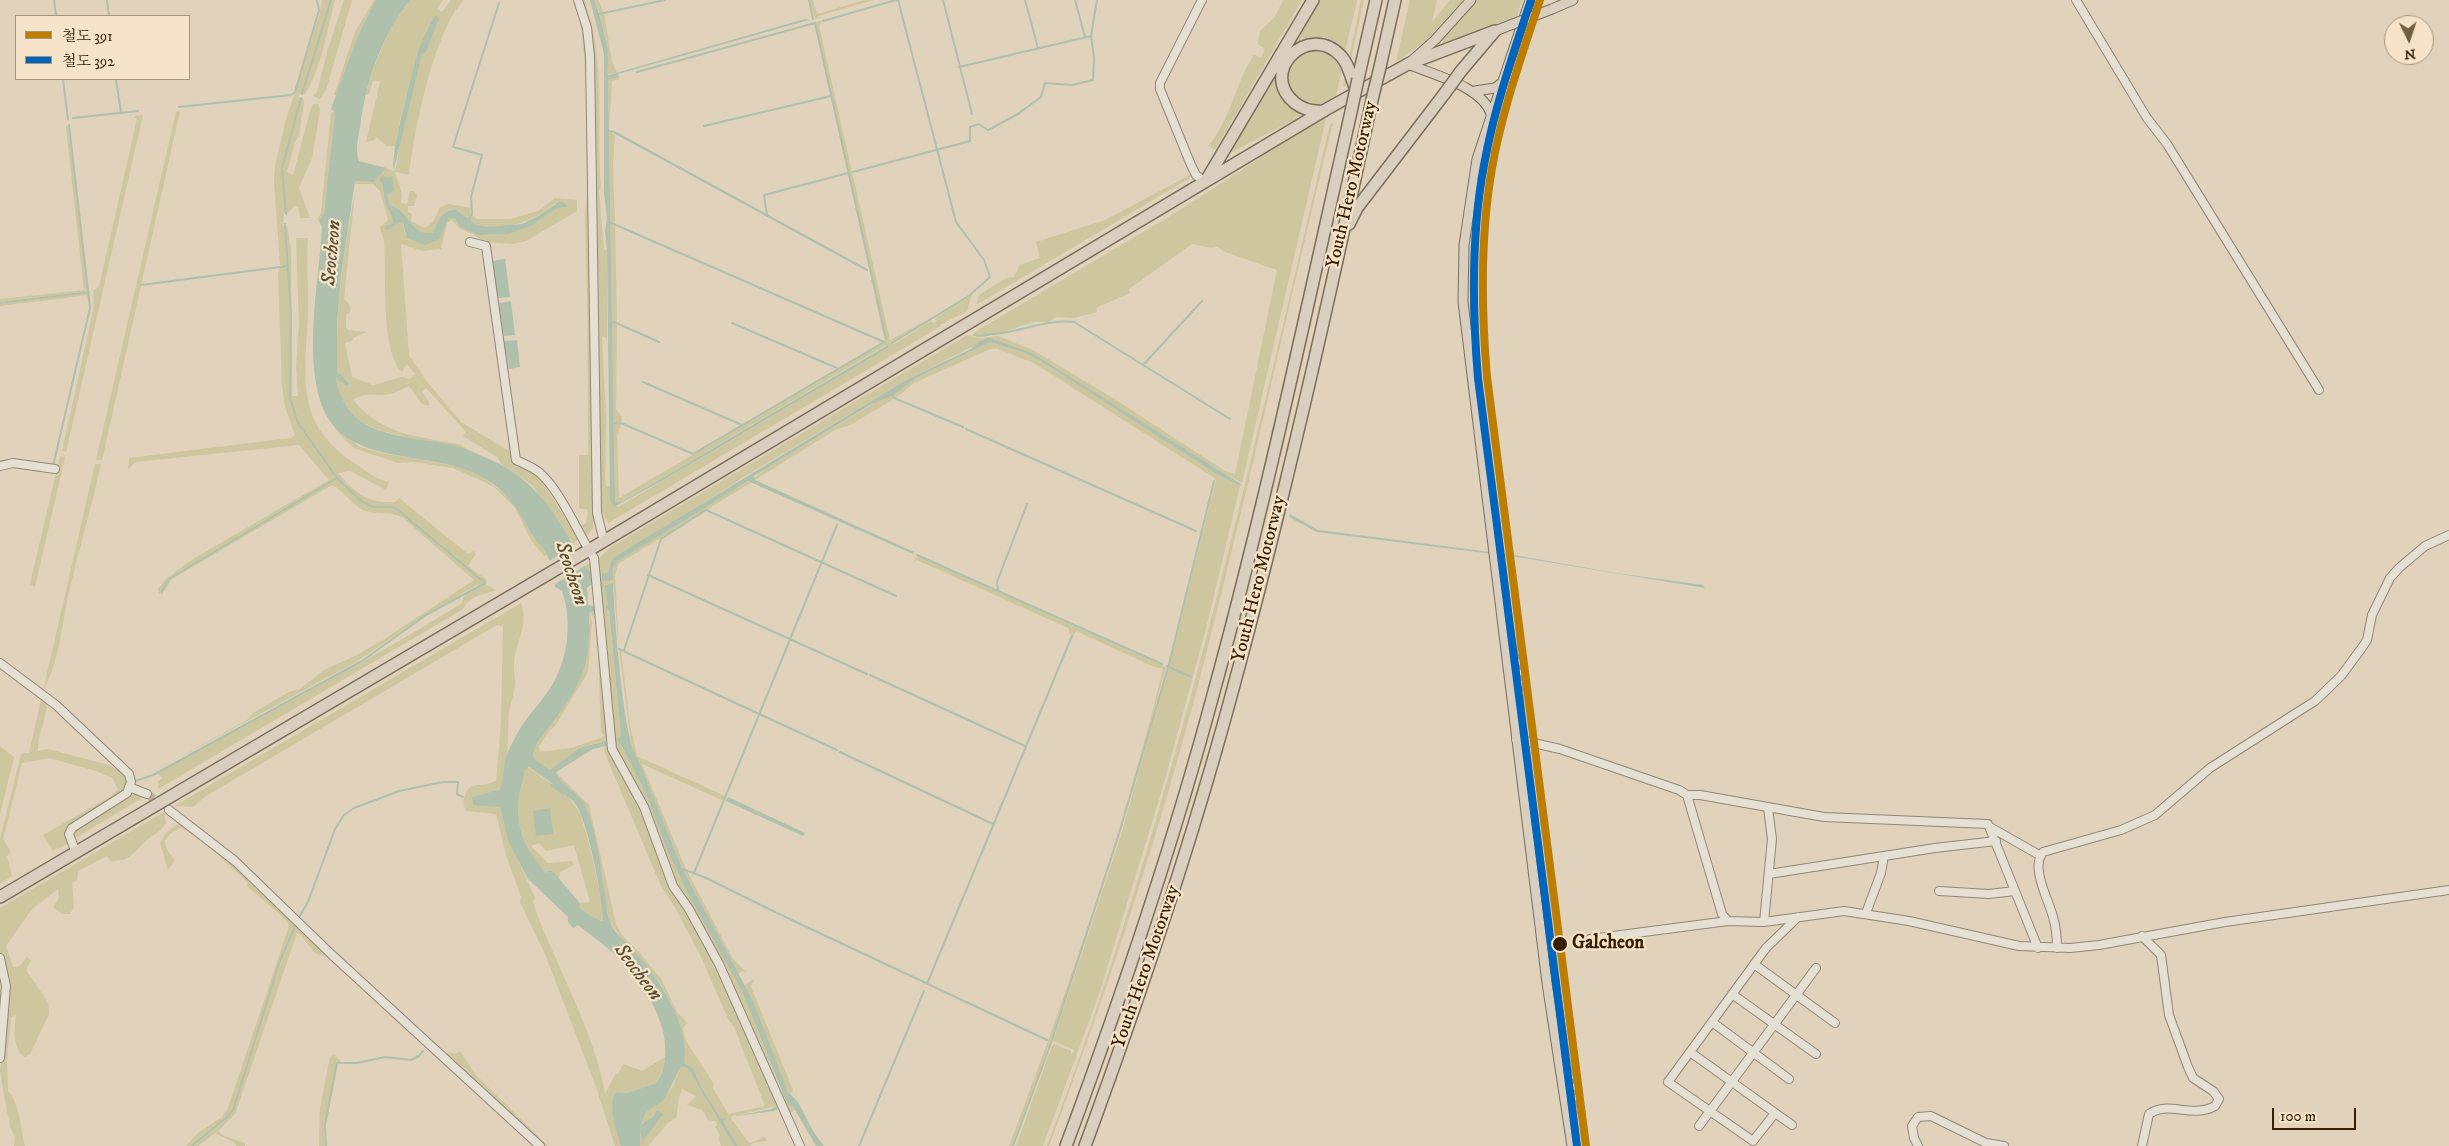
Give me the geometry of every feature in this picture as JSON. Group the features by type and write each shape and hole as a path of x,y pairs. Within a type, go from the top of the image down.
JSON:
{"highway":[{"path":"1206,182 1313,0"},
{"name":"Youth Hero Motorway","path":"1066,1146 1144,925 1213,694 1266,483 1376,0"},
{"name":"Youth Hero Motorway","path":"1085,1146 1160,931 1227,708 1267,555 1342,239 1395,0"},
{"path":"0,897 604,542 1325,110 1408,64 1496,31"},
{"path":"1342,239 1357,208 1461,71 1496,31"},
{"path":"1325,110 1307,110 1288,96 1282,81 1282,74 1286,60 1291,54 1308,45 1326,46 1342,56 1356,84"}],"main road":[{"path":"1471,0 1435,40 1408,64 1475,91 1489,107 1491,114"},
{"path":"1530,0 1491,114 1472,186 1462,276 1467,343 1546,983 1572,1146"},
{"path":"1496,31 1573,0"},
{"path":"1475,91 1495,88 1503,82"}],"street":[{"path":"578,0 587,28 590,56 597,514 604,542"},
{"path":"1202,0 1160,83 1190,165 1196,175 1206,182"},
{"path":"2076,0 2147,118 2167,144 2319,390"},
{"path":"470,242 486,246 516,460 538,471 547,481 586,541 596,565 612,748 644,806 673,886 689,909 719,964 800,1146"},
{"path":"0,466 13,463 55,469"},
{"path":"2040,856 2051,848 2103,836 2155,815 2210,768 2315,702 2341,676 2367,640 2372,615 2390,578 2398,568 2425,546 2449,535"},
{"path":"0,663 56,705 129,774 128,793 72,828 69,834 76,853"},
{"path":"1516,739 1560,749 1679,790 1687,795 1700,795 1824,816 1988,824 1990,827 2040,856"},
{"path":"129,787 147,794"},
{"path":"1687,795 1722,914 1728,921"},
{"path":"1764,922 1772,839 1768,808"},
{"path":"168,810 234,861 330,954 540,1146"},
{"path":"1990,827 2038,948"},
{"path":"1769,874 1996,841"},
{"path":"1866,913 1881,873 1884,856"},
{"path":"2040,856 2039,871 2053,917 2057,948"},
{"path":"1590,939 1728,921 1764,922 1830,911 1866,913 1995,942 2038,948 2084,947 2330,906 2449,890"},
{"path":"1939,891 1988,894 2014,891"},
{"path":"1774,1113 1752,1141 1668,1082 1766,948 1798,917"},
{"path":"2142,936 2161,955 2169,1015 2191,1072 2198,1083 2213,1091 2219,1099 2215,1106 2199,1111 2185,1112 2171,1108 2153,1111 2149,1114 2142,1146"},
{"path":"0,958 6,986 0,1058"},
{"path":"1754,964 1835,1023"},
{"path":"1699,1126 1816,968"},
{"path":"1732,994 1816,1054"},
{"path":"1712,1022 1790,1079"},
{"path":"1690,1052 1792,1125"},
{"path":"1918,1146 1914,1138 1912,1126 1918,1118 1931,1116 1986,1143 2004,1146"}],"shaded area":[{"path":"322,0 335,0 315,74 305,94 301,93 298,97 303,98 304,102 299,137 295,141 287,172 293,175 311,108 313,104 319,104 320,110 312,158 299,188 310,218 300,218 298,207 294,206 288,213 284,213 283,226 287,226 291,250 292,396 298,396 296,366 299,323 296,238 308,238 306,379 308,398 313,416 322,433 336,449 372,475 389,482 386,490 350,471 338,473 356,491 370,499 395,502 399,498 468,554 474,551 476,554 468,566 487,580 424,616 356,662 153,772 247,720 253,713 289,692 300,689 324,670 357,655 386,638 474,580 402,517 363,510 332,485 172,579 162,595 159,593 158,589 166,579 193,559 329,480 299,445 135,462 128,470 129,458 291,438 295,435 285,407 282,386 278,272 280,268 286,267 280,265 274,182 275,166 285,123 319,16"},
{"path":"344,0 352,0 326,90 320,99 313,96 317,92 328,49"},
{"path":"374,0 376,0 358,35 338,95 334,95 355,32"},
{"path":"410,0 443,0 437,9 442,12 451,0 463,0 444,32 430,72 419,115 409,175 395,172 402,194 401,203 407,204 410,191 414,191 417,196 414,206 408,206 408,212 412,214 411,221 425,228 433,222 440,207 448,204 471,208 470,213 477,219 510,219 538,211 555,198 577,200 577,211 526,241 512,244 485,242 473,234 460,229 452,220 447,223 441,249 423,251 401,244 409,355 427,382 461,422 509,451 512,450 515,462 538,476 577,535 579,539 573,543 532,485 501,464 497,457 463,436 466,432 426,388 422,392 430,404 428,406 422,404 409,386 385,395 365,395 354,399 354,401 378,422 390,428 417,437 462,445 468,450 386,432 366,424 351,413 340,397 336,376 346,386 350,384 337,371 337,325 347,235 355,191 344,299 350,308 350,313 346,315 346,327 348,330 367,332 345,343 352,377 373,385 402,377 410,379 415,374 407,364 402,372 395,362 390,347 387,330 384,240 380,227 388,220 380,191 373,184 355,184 355,181 373,182 386,168 394,171 396,168 401,136 422,54 426,52 439,19 424,42 417,59 401,117 396,146 387,146 376,137 375,140 366,142 380,82 373,80 369,94 366,95 383,45","holes":["381,180 388,194 389,204 400,210 417,230 427,234 433,234 443,214 455,209 474,224 497,227 518,224 528,220 554,204 567,207 557,208 531,226 509,234 478,235 461,227 454,218 449,218 440,239 405,235 403,223 400,222 391,228 394,219 385,203"]},
{"path":"581,0 585,0 592,23 598,69 601,187 599,190 604,250 607,250 607,339 604,336 602,337 606,418 605,483 606,486 610,486 610,500 618,507 888,348 886,345 622,502 615,502 609,132 615,135 613,165 615,222 612,223 615,226 617,321 613,323 617,325 616,409 622,417 621,422 615,423 621,424 617,437 619,498 885,342 815,23 822,20 819,26 890,340 936,315 892,343 894,344 931,321 934,323 937,321 935,319 938,316 972,295 967,311 940,325 608,523 601,509 595,73 592,33"},
{"path":"594,0 598,0 603,11 601,13 604,13 612,61 617,73 607,74 605,36"},
{"path":"810,0 813,0 817,14 865,0 874,0 818,16 815,19"},
{"path":"1283,0 1302,0 1215,150 1208,146 1216,136 1228,113 1242,77 1254,55 1261,58 1265,49 1258,44 1260,31 1275,17"},
{"path":"1315,0 1357,0 1344,56 1324,43 1312,40 1298,43 1290,48"},
{"path":"1361,0 1364,0 1345,86 1343,87"},
{"path":"1410,0 1437,0 1432,22 1450,0 1463,0 1427,40 1396,62"},
{"path":"1474,0 1522,0 1517,16 1443,44 1444,34"},
{"path":"580,21 583,21 587,36 591,185 594,519 593,528 586,537 580,526 586,523 588,510 579,508 579,455 588,455 585,221 587,125 585,62"},
{"path":"1323,49 1338,60 1342,69 1336,96 1324,104 1311,107 1288,93 1286,64 1297,51"},
{"path":"1275,75 1277,89 1283,100 1291,108 1303,115 1226,155"},
{"path":"619,77 619,79 612,81 609,130 608,79"},
{"path":"180,111 102,460 96,460 176,112"},
{"path":"335,111 324,213 319,221 317,220 321,213 331,113"},
{"path":"1327,114 1242,483 1201,460 1032,353 990,338 906,380 752,472 611,561 608,574 613,580 613,567 618,561 744,482 752,482 618,564 615,576 619,649 613,583 604,585 607,595 622,746 649,800 665,845 687,892 742,990 782,1093 795,1110 787,1115 746,1018 675,886 645,806 614,748 613,709 598,559 611,547 967,335 980,338 998,336 1033,350 1113,398 1225,471 1235,474 1277,270 1225,252 1217,247 1211,248 1192,244 1129,289 1130,293 1096,308 1097,312 1074,318 1056,317 1048,322 1034,322 999,333 980,336 973,333 1180,210"},
{"path":"143,115 66,452 62,451 94,306 93,290 99,287 137,119 134,116"},
{"path":"1333,123 1238,524 1189,720 1153,843 1114,965 1049,1146 1047,1146 1092,1021 1133,895 1171,768 1206,640 1330,124"},
{"path":"66,126 68,126 88,291 0,302 0,299 84,290"},
{"path":"1192,174 1190,178 976,305 979,295 1006,278 1014,277 1020,265 1040,258 1036,242 1105,220"},
{"path":"87,293 88,295 0,306 0,304"},
{"path":"990,342 1023,352 1044,363 1218,475 1240,486 1207,625 1162,790 1099,994 1043,1146 1016,1146 1052,1046 1054,1044 1071,1051 1071,1054 1074,1052 1073,1049 1053,1041 1121,835 1168,668 1192,677 1169,666 1216,479 1034,363 998,349 990,349 914,383 894,399 852,424 835,430 755,480 753,479 764,470 916,378"},
{"path":"332,425 360,447 382,453 457,466 481,476 512,499 547,555 544,556 531,540 515,508 493,486 453,468 414,462 398,463 356,449"},
{"path":"60,456 65,457 35,587 30,584"},
{"path":"95,464 101,464 70,587 57,654 43,691"},
{"path":"917,556 1166,667 1132,788 1095,909 1055,1028 1012,1146 1009,1146 1073,970 1131,790 1163,669 1152,666 1076,631 1073,637 1068,628 917,560 913,563"},
{"path":"593,561 609,739 626,772 673,887 718,965 796,1146 777,1106 721,1119 701,1087 693,1068 684,1063 684,1045 672,1005 660,983 634,951 623,941 609,920 588,811 581,800 558,777 555,771 589,805 616,924 622,935 661,979 677,1012 687,1023 683,1029 686,1041 714,1084 713,1088 727,1112 729,1114 765,1106 734,1027 728,1019 701,957 676,909 661,886 608,761 604,750 606,746 602,741 579,748 550,770 534,760 533,754 537,743 550,725 590,623 589,612 597,611 597,607 593,606 595,601 593,574 583,567","holes":["590,612 597,621 601,732 605,736 572,748 540,752 539,746 549,731 555,726 588,672 592,623"]},
{"path":"485,584 496,590 473,598 463,609 158,789 158,781 163,778 157,773 386,648 461,604 465,594"},
{"path":"521,603 524,619 514,662 515,685 509,711 505,773 499,790 487,794 478,806 500,807 511,842 535,898 533,901 536,911 585,1025 605,1094 623,1064 642,1071 665,1057 664,1067 656,1083 628,1093 617,1092 615,1122 621,1146 615,1146 596,1087 545,954 520,902 521,897 506,855 496,814 466,811 464,804 464,798 471,786 496,781 501,722 503,626 497,625 206,796 193,807 174,806"},
{"path":"619,650 621,651 630,725 637,756 725,796 724,801 642,764 685,867 733,959 746,972 742,971 738,974 683,870 638,759 632,750"},
{"path":"42,696 47,700 47,706 39,738 38,751 48,749 109,765 121,772 123,770 128,780 125,790 76,823 69,843 53,851 43,835 113,795 118,789 112,778 96,771 49,758 22,763 3,839 11,852 7,856 12,876 0,884 0,839 21,754 29,753"},
{"path":"0,746 14,757 0,815"},
{"path":"528,767 568,796 580,813 591,851 602,903 603,921 583,911 561,890 540,866 525,842 519,823 518,803 525,770","holes":["539,843 546,851 574,845 590,902 579,903 559,879 560,872 574,865 572,861 548,863 531,846"]},
{"path":"134,792 145,796 74,839 72,834 76,829"},
{"path":"164,812 166,823 164,826 128,858 110,861 107,856 78,871 77,880 72,883 74,907 70,914 62,914 53,907 59,898 58,889 32,909 6,946 13,967 22,964 27,956 31,961 26,970 48,1002 49,1014 30,1054 25,1057 16,1044 16,1015 11,1017 7,1060 8,1091 17,1108 25,1146 14,1146 15,1137 10,1127 0,1072 8,980 0,953 0,908"},
{"path":"182,821 232,861 295,924 280,961 232,1110 191,1146 186,1146 198,1133 222,1117 228,1108 289,926 287,921 247,886 247,882 216,853 199,839 181,828 166,838 166,846 175,860 168,870 160,843 166,833"},
{"path":"296,925 328,954 326,957 315,953 297,933 235,1114 218,1131 224,1136 245,1143 245,1146 236,1146 235,1143 215,1133 198,1146 194,1146 223,1122 233,1110 281,962"},
{"path":"754,979 751,986 793,1090 790,1096 779,1073 745,985"},
{"path":"460,1051 476,1075 548,1146 542,1146 442,1053 456,1054"},
{"path":"334,1055 341,1061 336,1063 325,1125 325,1146 319,1146 320,1108 330,1057"},
{"path":"684,1067 689,1070 734,1146 721,1146 720,1135 715,1127 718,1124 715,1121 708,1120 702,1110 687,1105 696,1096 682,1089 676,1118 668,1123 648,1146 640,1146 640,1129 643,1140 655,1124 654,1116 641,1126 646,1112 652,1105 659,1103 673,1086 680,1068"},
{"path":"730,1117 749,1143 765,1137 767,1141 753,1143 750,1146 738,1146 723,1121"}],"water":[{"path":"376,0 410,0 383,44 366,93 357,144 359,161 386,168 374,182 355,181 341,276 337,323 337,371 350,384 346,386 336,377 338,388 350,412 362,422 376,429 392,434 460,447 491,460 517,475 539,494 548,505 574,547 582,564 593,573 593,583 587,588 588,605 597,607 597,611 589,612 588,652 584,668 570,697 537,743 533,754 534,759 550,770 579,748 606,741 606,746 593,749 556,772 587,809 593,828 610,922 617,934 653,974 671,1003 683,1034 684,1063 693,1068 701,1087 721,1119 729,1117 723,1121 738,1146 734,1146 689,1070 684,1067 680,1068 664,1100 646,1112 641,1125 654,1116 657,1110 663,1114 643,1141 640,1131 640,1146 621,1146 615,1126 612,1104 616,1092 628,1093 656,1083 663,1068 666,1052 661,1024 656,1010 641,984 623,962 578,925 573,928 568,922 568,917 528,879 509,843 500,807 473,804 472,797 499,790 507,754 519,730 549,690 561,667 567,642 567,616 562,591 555,587 547,554 533,536 512,502 491,483 460,468 386,453 363,446 343,435 328,418 318,393 313,355 313,336 322,227 319,221 324,213 335,112 331,109 358,35","holes":["529,767 553,784 550,785 572,800 581,814 594,861 603,921 583,911 561,890 540,866 523,838 519,823 518,803 525,770"]},
{"path":"590,0 594,0 603,27 608,56 607,74 609,75 805,19 809,20 618,74 619,77 608,79 615,502 622,502 888,345 888,348 614,507 610,500 607,250 605,231 607,218 604,193 604,54"},
{"path":"436,15 439,19 426,52 422,54 394,169 393,162 398,131 416,58 431,22"},
{"path":"382,175 386,178 392,177 394,190 388,194 389,204 400,210 417,229 427,233 433,233 443,215 455,209 476,225 487,227 522,224 559,202 564,202 567,207 557,208 531,226 509,234 478,235 461,227 454,218 449,218 440,239 425,245 407,238 403,223 400,222 388,230 385,229 385,226 392,224 393,219 385,203 382,184 379,179"},
{"path":"505,259 510,297 498,298 492,261"},
{"path":"511,301 515,335 504,336 499,303"},
{"path":"990,338 1032,353 1241,484 1240,486 1218,475 1044,363 1023,352 990,342 916,378 893,395 870,405 754,476 755,480 914,552 913,554 748,481 618,561 613,567 613,580 602,581 602,573 608,573 611,561 616,556 906,380 971,349 980,341"},
{"path":"517,340 520,367 509,369 504,341"},
{"path":"1290,514 1318,530 1514,555 1616,573 1703,585 1705,588 1517,557 1317,532 1289,517"},
{"path":"613,583 620,676 628,729 633,748 683,870 753,1001 788,1092 798,1102 813,1131 824,1146 816,1146 794,1108 786,1101 742,991 687,892 665,845 649,800 622,746 619,745 617,739 621,736 609,611 606,607 608,604 604,585"},
{"path":"728,797 805,833 803,836 726,801"},
{"path":"550,808 553,834 536,836 533,811"},
{"path":"777,1106 778,1109 733,1117"}],"pier":[{"path":"576,545 586,565 552,586 546,563"}],"waterway":[{"path":"54,0 56,15"},
{"path":"107,0 109,15"},
{"path":"179,107 291,95 295,92 319,10 317,0"},
{"path":"302,94 331,0"},
{"path":"599,14 665,0"},
{"path":"809,0 813,19"},
{"path":"823,21 896,0"},
{"path":"892,343 970,295 990,277 984,260 956,222 898,0"},
{"path":"943,0 972,114"},
{"path":"1025,0 1038,48"},
{"path":"1075,0 1085,37"},
{"path":"853,172 970,141 970,127 979,124 988,130 1018,114 1041,97 1045,83 1072,85 1093,80 1094,58 1091,36 1097,0"},
{"path":"468,221 472,214 471,197 482,155 453,147 499,3"},
{"path":"637,72 815,23 886,339"},
{"path":"959,67 1091,36"},
{"path":"63,80 68,119"},
{"path":"116,80 121,113"},
{"path":"704,126 831,96"},
{"path":"286,214 282,168 301,98"},
{"path":"73,118 138,111"},
{"path":"53,466 90,308 69,125"},
{"path":"607,131 614,132 867,270"},
{"path":"767,216 764,195 848,173"},
{"path":"609,222 884,342"},
{"path":"135,781 153,775 362,661 426,615 485,583 398,510 393,507 374,507 362,502 337,478 298,423 290,398 291,314 285,224"},
{"path":"141,285 288,266"},
{"path":"0,303 89,292"},
{"path":"1143,365 1202,301"},
{"path":"611,323 614,322 659,342"},
{"path":"974,335 1003,333 1054,322 1074,322 1230,419"},
{"path":"732,323 837,368"},
{"path":"613,423 621,423 693,454 884,342"},
{"path":"643,382 742,425"},
{"path":"892,393 894,398 963,427"},
{"path":"966,429 1196,531"},
{"path":"162,591 169,579 337,478"},
{"path":"1013,1146 1051,1043 1119,834 1169,664 1214,481"},
{"path":"998,590 997,582 1027,504"},
{"path":"624,650 661,539 706,510 896,596"},
{"path":"694,873 837,525"},
{"path":"917,555 1162,664"},
{"path":"648,575 867,674"},
{"path":"927,984 1072,636"},
{"path":"619,649 837,750"},
{"path":"1167,666 1191,677"},
{"path":"870,675 1025,746"},
{"path":"840,752 993,824"},
{"path":"298,919 308,902 335,829 344,815 354,808 399,791 443,782 458,782 457,794 463,797"},
{"path":"682,869 704,877 775,912"},
{"name":"Seocheon","path":"550,876 575,905"},
{"path":"777,913 1047,1040"},
{"path":"192,1146 233,1110 280,961 296,924"},
{"path":"859,1146 924,991"},
{"path":"326,1146 325,1125 337,1063 357,1063 385,1057 411,1060 419,1056 423,1051"}],"tunnel":[{"path":"147,794 169,810"}],"railway":[{"path":"1516,604 1523,715 1552,945 1570,1069 1586,1144"}],"rail line":[{"name":"392","path":"1531,0 1499,102 1484,165 1475,244 1475,325 1478,378 1577,1146"},
{"name":"391","path":"1540,0 1507,104 1492,168 1485,220 1483,272 1484,325 1487,377 1586,1146"}],"place":[{"name":"Galcheon","path":"1560,944"}]}
